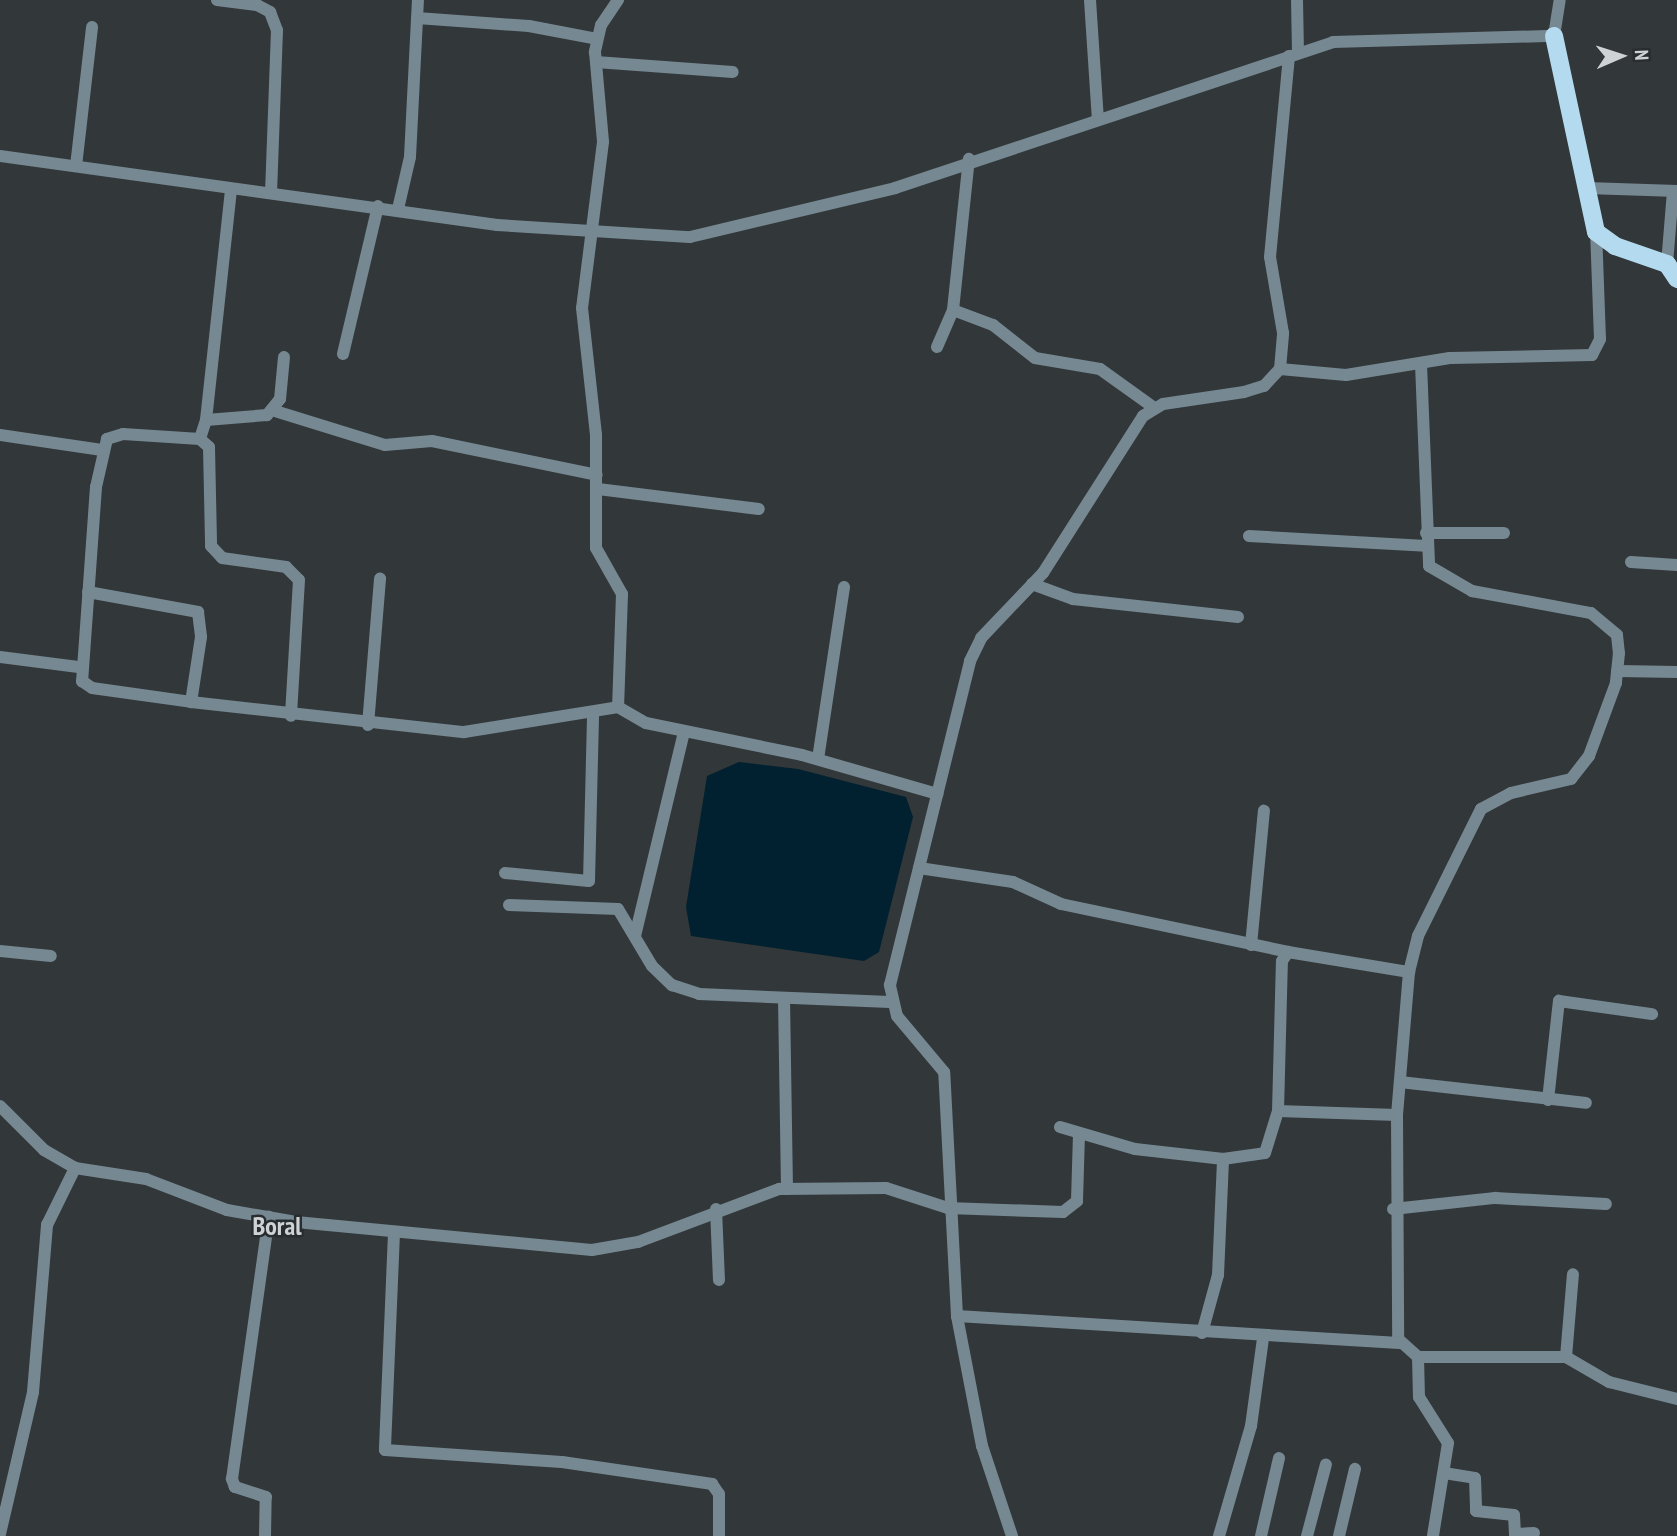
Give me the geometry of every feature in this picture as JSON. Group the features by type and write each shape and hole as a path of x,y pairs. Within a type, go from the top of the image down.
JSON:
{"main road":[{"path":"1554,36 1597,232 1615,246 1672,272"}],"street":[{"path":"218,0 257,5 270,12 277,30 271,190"},
{"path":"398,209 410,157 418,0"},
{"path":"618,0 597,39 596,62 603,142 582,308 598,489 596,548 622,594 618,707"},
{"path":"1090,0 1098,119"},
{"path":"953,310 993,325 1035,358 1100,369 1153,407 1244,392 1264,386 1280,369 1283,333 1270,257 1294,54 1297,0"},
{"path":"0,156 231,190 271,190 593,234 713,234 883,191 969,159 1193,93 1294,54 1362,39 1554,36 1560,0"},
{"path":"417,18 529,26 597,39"},
{"path":"76,166 92,27"},
{"path":"596,62 733,72"},
{"path":"937,347 953,310 969,159"},
{"path":"1587,188 1675,191 1672,272"},
{"path":"200,439 206,420 231,190"},
{"path":"343,355 378,206"},
{"path":"1280,369 1346,374 1421,363 1592,355 1600,339 1597,232"},
{"path":"275,411 285,357"},
{"path":"1399,1343 1393,1209 1397,1115 1409,972 1469,824 1511,793 1571,779 1595,746 1617,671 1617,635 1608,622 1446,581 1429,566 1421,363"},
{"path":"1012,1536 982,1446 957,1316 948,1208 944,1072 890,1002 919,867 970,661 981,638 1032,584 1153,407"},
{"path":"206,420 275,411 385,445 440,442 597,475"},
{"path":"291,716 299,580 286,567 216,553 207,528 209,447 200,439 122,434 107,439 102,450 78,667 92,688 291,716 464,732 593,714 618,707 646,723 818,759 937,794"},
{"path":"0,435 102,450"},
{"path":"598,489 759,509"},
{"path":"1249,536 1426,539 1504,533"},
{"path":"1631,562 1677,565"},
{"path":"368,725 380,578"},
{"path":"1032,584 1073,599 1238,617"},
{"path":"818,759 844,587"},
{"path":"88,592 198,612 191,702"},
{"path":"0,657 78,667"},
{"path":"1617,671 1677,672"},
{"path":"505,873 589,881 593,714"},
{"path":"635,936 684,732"},
{"path":"1251,945 1264,811"},
{"path":"919,867 1013,882 1061,904 1251,945 1409,972"},
{"path":"509,905 608,906 618,909 672,985 699,994 890,1002"},
{"path":"0,951 51,956"},
{"path":"1060,1127 1135,1149 1223,1159 1265,1153 1279,1111 1282,961 1288,952"},
{"path":"784,998 788,1189"},
{"path":"1548,1100 1559,1001 1652,1014"},
{"path":"1400,1082 1586,1103"},
{"path":"0,1106 44,1150 75,1168 116,1171 226,1210 394,1233 593,1250 638,1242 716,1209 788,1189 886,1188 948,1208 1075,1207 1079,1134"},
{"path":"1279,1111 1397,1115"},
{"path":"1202,1333 1218,1275 1223,1159"},
{"path":"0,1534 33,1392 47,1225 75,1168"},
{"path":"1393,1209 1495,1198 1606,1205"},
{"path":"716,1209 719,1280"},
{"path":"265,1536 266,1497 235,1487 232,1479 270,1217"},
{"path":"394,1233 385,1450 562,1462 712,1484 719,1494 719,1536"},
{"path":"1566,1357 1573,1274"},
{"path":"957,1316 1264,1338 1399,1343 1418,1357 1566,1357 1609,1382 1677,1399"},
{"path":"1219,1536 1251,1426 1264,1338"},
{"path":"1418,1357 1422,1406 1447,1437 1433,1536"},
{"path":"1261,1536 1279,1458"},
{"path":"1307,1536 1326,1464"},
{"path":"1339,1536 1355,1469"},
{"path":"1444,1473 1475,1478 1476,1511 1514,1515 1515,1534 1534,1533"}],"water":[{"path":"739,762 798,769 906,797 913,817 879,952 864,961 691,936 686,907 707,776"}],"district":[{"name":"Boral","path":"277,1226"}]}
